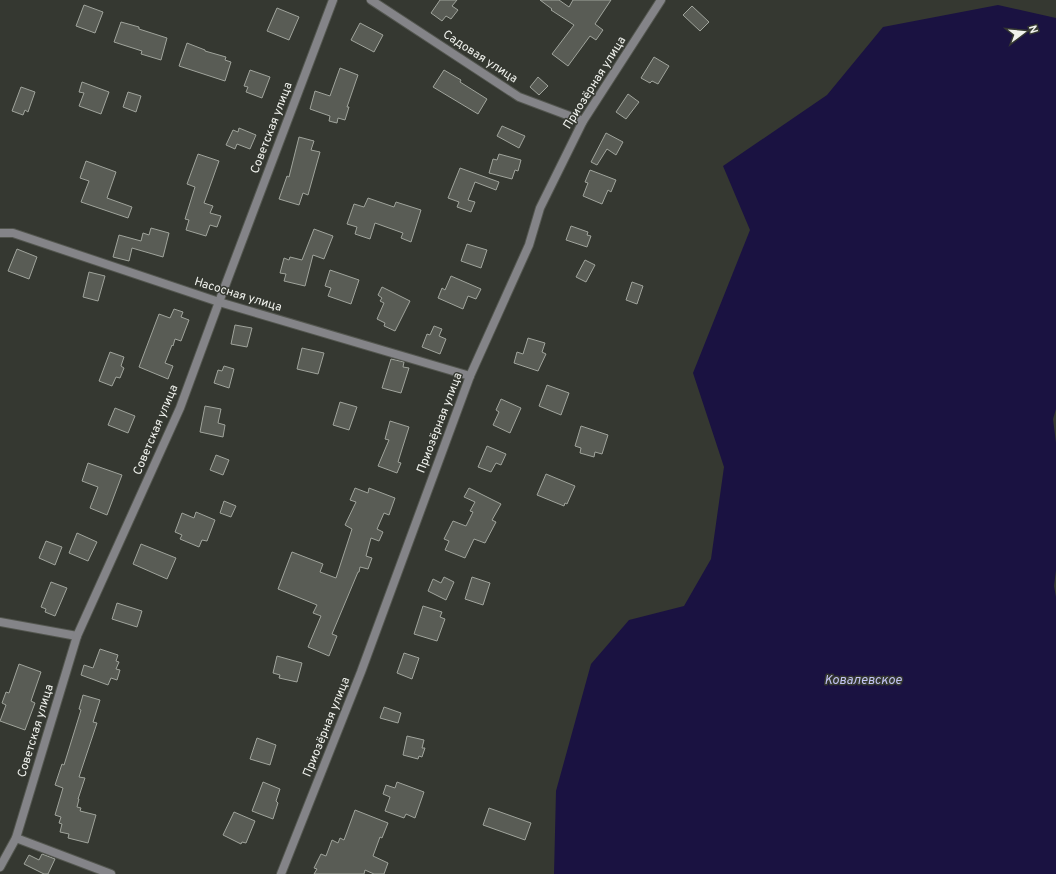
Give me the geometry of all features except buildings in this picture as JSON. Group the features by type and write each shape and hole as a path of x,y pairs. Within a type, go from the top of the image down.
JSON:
{"street":[{"name":"Советская улица","path":"0,867 16,838 77,636 180,408 333,0"},
{"name":"Садовая улица","path":"371,0 519,96 584,121"},
{"name":"Приозёрная улица","path":"281,874 361,672 470,376 529,244 540,208 584,121 661,0"},
{"name":"Насосная улица","path":"0,233 13,233 219,302 470,376"},
{"path":"0,622 77,636"},
{"path":"16,838 111,874"}],"water":[{"name":"Ковалевское","path":"998,5 1056,18 1056,409 1053,419 1056,443 1056,570 1054,586 1056,597 1056,874 554,874 556,791 591,664 629,620 684,606 711,559 724,467 693,373 750,230 723,166 827,95 883,27"}]}
